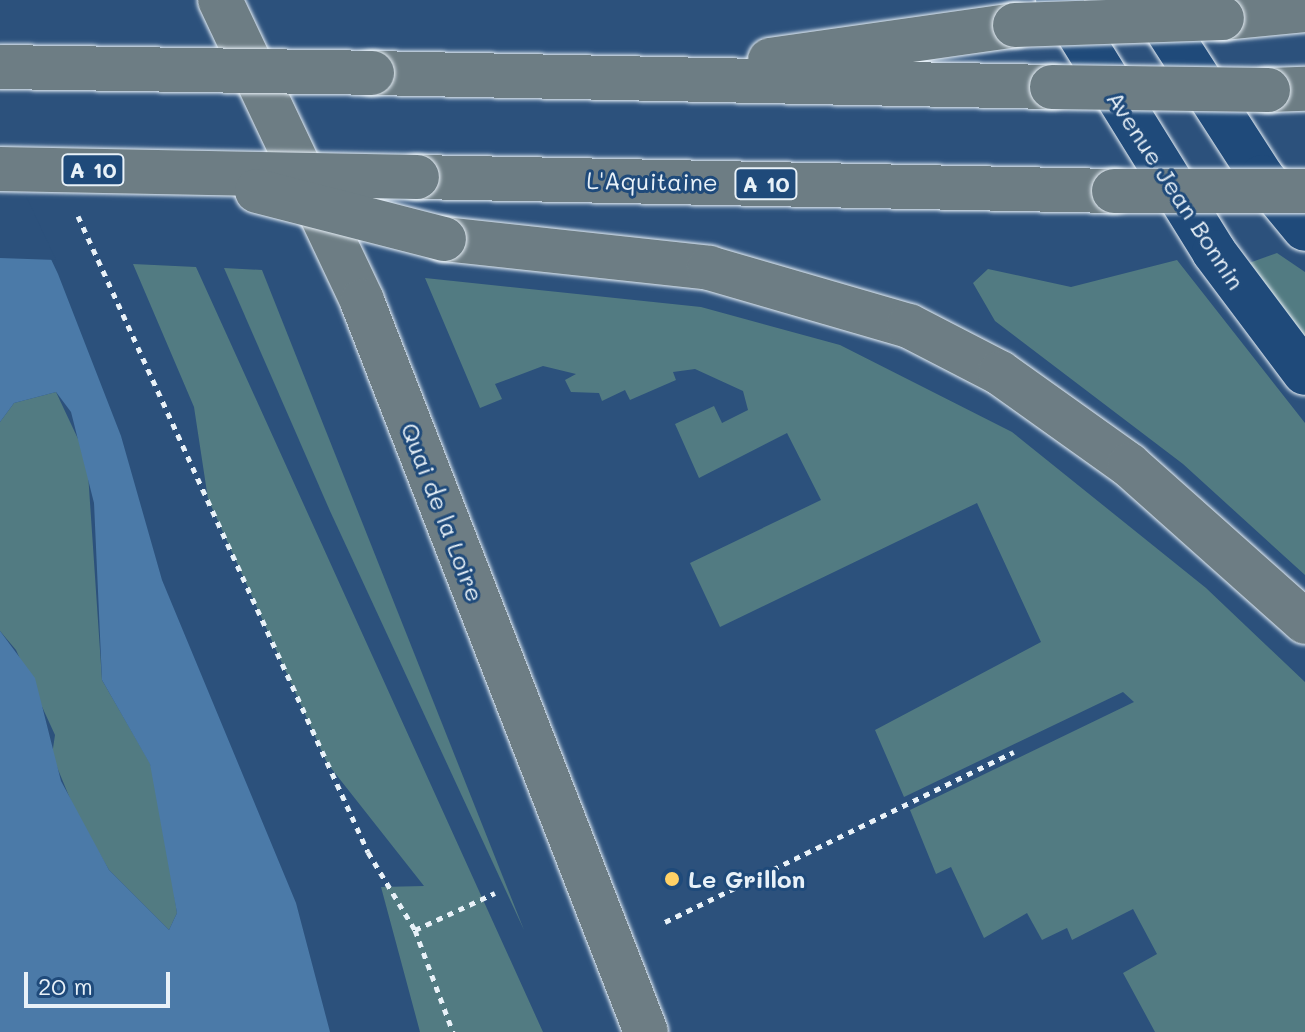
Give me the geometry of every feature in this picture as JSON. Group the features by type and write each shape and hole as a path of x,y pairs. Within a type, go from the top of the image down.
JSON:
{"main road":[{"name":"Quai de la Loire","path":"220,0 362,301 646,1032"},
{"path":"640,79 1015,25 1222,18 1305,10"},
{"path":"0,67 1286,89"},
{"name":"L'Aquitaine","path":"0,169 1114,191 1305,191"},
{"path":"185,172 444,239 709,268 909,326 1000,373 1129,465 1305,622"}],"street":[{"path":"1148,0 1262,177 1305,229"},
{"name":"Avenue Jean Bonnin","path":"1075,3 1214,252 1305,373"}],"path":[{"path":"75,208 368,852 415,930 453,1032"},
{"path":"665,922 1014,752"},
{"path":"415,930 495,893"}],"green space":[{"path":"1277,253 1305,272 1305,352 1249,263"},
{"path":"1177,260 1305,423 1305,575 1183,464 995,321 973,283 988,269 1071,287"},
{"path":"133,264 196,267 543,1032 420,1032 381,887 424,886 327,763 208,499 194,407"},
{"path":"224,268 262,270 524,930 330,511"},
{"path":"425,278 701,307 840,345 1012,432 1206,588 1305,682 1305,1032 1155,1032 1123,973 1157,954 1133,909 1072,940 1067,928 1042,940 1027,913 984,938 951,867 936,874 910,810 1134,702 1123,692 904,797 875,730 1041,642 977,503 720,627 690,563 821,500 787,433 699,478 675,424 714,406 722,423 748,410 743,391 695,369 673,372 676,380 630,400 625,390 602,401 599,393 571,392 565,380 576,374 543,366 495,384 502,399 480,408"},
{"path":"56,392 87,458 102,680 150,763 161,802 177,913 169,930 109,870 76,813 52,755 55,735 16,650 0,631 0,422 14,403"}],"water":[{"path":"0,151 58,274 121,436 162,580 296,903 330,1032 0,1032 0,631 35,678 61,781 109,870 169,930 177,913 150,764 102,680 94,503 71,412 56,392 14,403 0,422"}],"pier":[{"path":"0,147 4,149 56,260 0,258"}],"place":[{"name":"Le Grillon","path":"672,879"}]}
